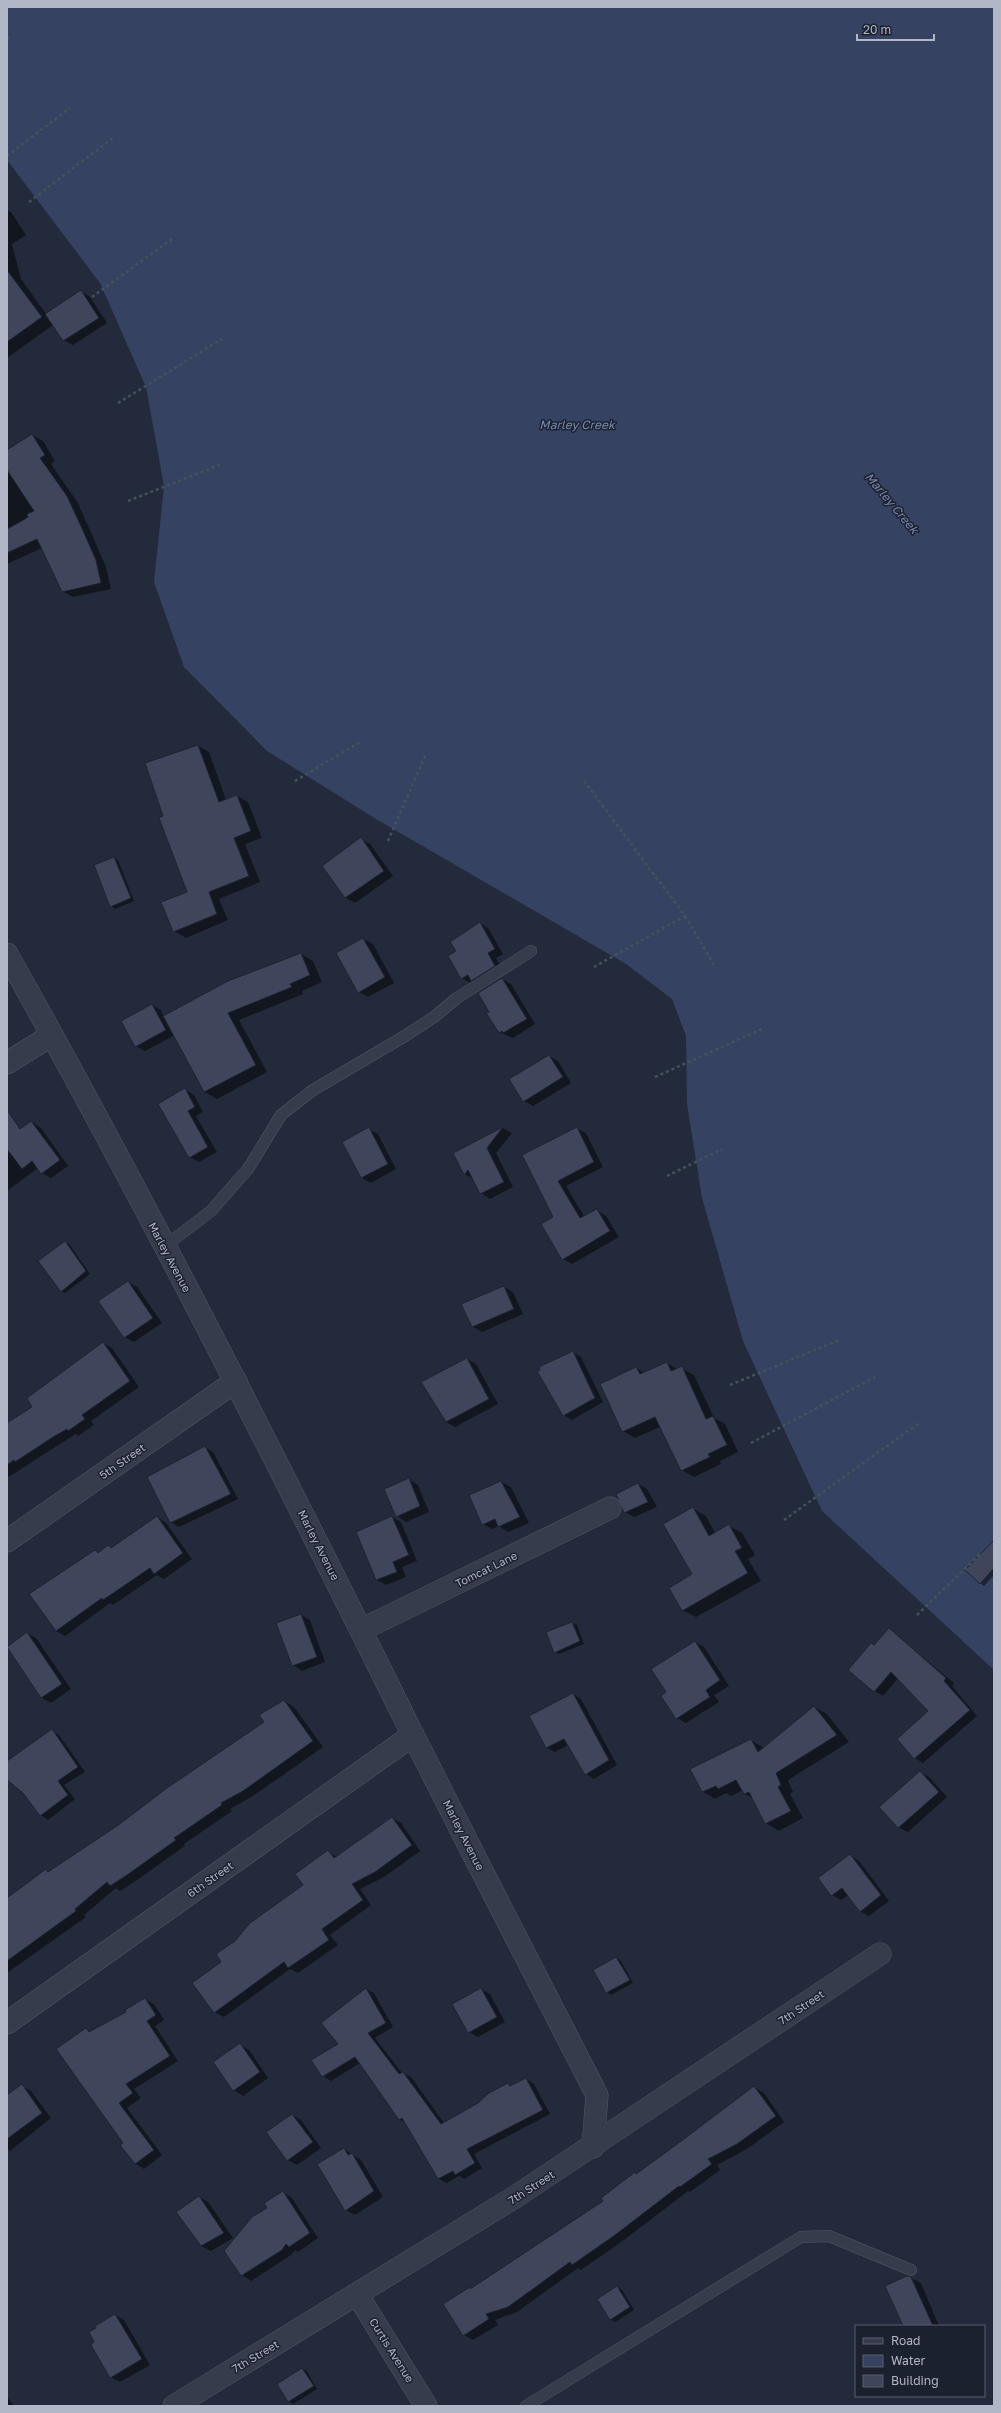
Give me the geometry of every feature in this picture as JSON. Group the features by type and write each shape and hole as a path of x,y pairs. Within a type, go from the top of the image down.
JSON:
{"street":[{"name":"Marley Avenue","path":"7,954 52,1035 236,1381 362,1630 413,1735 597,2095 593,2147"},
{"path":"7,1064 52,1035"},
{"name":"5th Street","path":"7,1541 236,1381"},
{"name":"Tomcat Lane","path":"362,1630 610,1508"},
{"name":"6th Street","path":"7,2023 413,1735"},
{"name":"7th Street","path":"174,2406 593,2147 880,1954"},
{"name":"Curtis Avenue","path":"357,2294 426,2406"}],"lane":[{"path":"165,1246 211,1211 222,1199 248,1169 281,1114 314,1090 405,1036 434,1017 457,998 531,951"},
{"path":"526,2406 801,2237 829,2236 911,2270"}],"path":[{"path":"7,39 11,35"},
{"path":"7,156 70,108"},
{"path":"29,202 114,137"},
{"path":"92,297 172,239"},
{"path":"118,403 222,339"},
{"path":"128,501 222,464"},
{"path":"295,781 362,741"},
{"path":"388,841 425,756"},
{"path":"584,780 685,916 716,968"},
{"path":"594,967 685,916"},
{"path":"655,1077 762,1029"},
{"path":"667,1176 722,1149"},
{"path":"730,1385 839,1340"},
{"path":"751,1443 875,1377"},
{"path":"784,1520 919,1423"},
{"path":"917,1614 980,1554"}],"water":[{"name":"Marley Creek","path":"7,7 994,7 994,1670 822,1511 743,1341 702,1198 687,1104 686,1036 672,999 626,964 376,819 267,751 184,667 154,582 164,486 146,387 100,283 7,160"}],"building":[{"path":"7,270 42,317 7,342"},
{"path":"81,290 99,318 63,341 45,314"},
{"path":"32,434 45,455 40,458 67,496 80,524 96,560 101,583 62,592 37,539 7,553 7,529 28,517 27,514 34,511 7,470 7,450"},
{"path":"198,745 219,802 237,795 251,831 234,838 249,876 209,892 217,914 173,932 161,902 187,892 159,818 163,816 145,763"},
{"path":"361,837 384,871 345,898 322,866"},
{"path":"114,857 131,898 110,907 94,865"},
{"path":"480,922 495,949 488,953 495,966 471,981 468,975 461,979 448,956 456,951 450,942"},
{"path":"363,938 385,977 358,993 336,953"},
{"path":"301,953 310,975 290,984 292,987 228,1013 256,1065 204,1092 163,1016 228,981"},
{"path":"502,978 527,1019 503,1033 502,1031 499,1033 486,1013 489,1012 478,993"},
{"path":"152,1004 166,1030 135,1047 121,1021"},
{"path":"549,1055 563,1077 523,1102 509,1079"},
{"path":"185,1088 195,1107 188,1111 208,1147 189,1158 158,1104"},
{"path":"7,1110 20,1129 31,1121 60,1160 41,1174 32,1161 22,1169 7,1149"},
{"path":"369,1127 388,1164 361,1178 342,1142"},
{"path":"503,1127 487,1148 504,1182 480,1194 468,1170 464,1175 453,1153"},
{"path":"577,1127 594,1162 558,1181 580,1218 597,1209 610,1231 562,1260 541,1224 553,1217 522,1155"},
{"path":"65,1241 86,1271 61,1292 38,1261"},
{"path":"128,1281 153,1318 124,1338 98,1301"},
{"path":"504,1286 514,1309 472,1327 461,1304"},
{"path":"103,1342 130,1381 82,1415 85,1419 68,1431 67,1429 15,1462 14,1460 7,1465 7,1423 32,1407 27,1398"},
{"path":"573,1351 595,1398 563,1416 537,1371 540,1370 539,1367"},
{"path":"467,1358 489,1399 446,1422 421,1382"},
{"path":"667,1362 671,1371 682,1366 706,1419 713,1416 727,1445 708,1454 710,1457 681,1471 655,1417 622,1432 600,1384 636,1367 640,1374"},
{"path":"205,1446 231,1494 170,1523 147,1477"},
{"path":"409,1478 420,1506 396,1517 384,1489"},
{"path":"501,1481 520,1517 498,1527 495,1519 482,1525 469,1495"},
{"path":"638,1483 648,1502 624,1513 616,1494"},
{"path":"693,1507 709,1536 729,1524 742,1548 735,1551 748,1573 682,1611 669,1588 692,1574 663,1524"},
{"path":"157,1516 183,1553 154,1574 150,1568 103,1600 102,1598 56,1631 29,1594 95,1550 98,1553 108,1545 111,1548"},
{"path":"392,1516 409,1555 393,1562 397,1572 376,1580 356,1532"},
{"path":"994,1540 994,1568 980,1584 965,1570"},
{"path":"301,1614 317,1657 292,1666 276,1623"},
{"path":"572,1622 580,1641 554,1653 546,1632"},
{"path":"889,1628 946,1678 944,1681 970,1710 914,1759 897,1739 928,1711 891,1672 874,1692 848,1670 871,1643 874,1645"},
{"path":"27,1632 62,1684 41,1698 7,1647"},
{"path":"695,1641 720,1680 706,1690 710,1697 676,1719 661,1696 666,1692 651,1669"},
{"path":"573,1693 609,1760 585,1775 564,1739 546,1748 529,1716"},
{"path":"284,1700 313,1741 243,1791 221,1803 222,1805 174,1838 176,1840 127,1875 110,1886 107,1882 75,1909 76,1911 7,1961 7,1898 46,1869 48,1872 117,1826 167,1788 264,1722 259,1715"},
{"path":"814,1706 837,1735 776,1773 781,1785 778,1787 791,1811 765,1824 749,1792 744,1794 736,1780 718,1789 716,1786 702,1792 690,1769 751,1739 758,1752"},
{"path":"52,1729 78,1767 58,1781 68,1795 40,1816 23,1793 7,1780 7,1761"},
{"path":"920,1771 939,1792 898,1828 879,1807"},
{"path":"392,1817 412,1845 375,1872 352,1884 363,1900 322,1929 329,1940 288,1968 284,1962 214,2013 192,1983 221,1962 216,1954 235,1941 250,1923 303,1885 295,1874 328,1850 334,1858"},
{"path":"850,1854 881,1895 860,1912 842,1888 831,1896 818,1878"},
{"path":"616,1957 630,1980 606,1993 593,1970"},
{"path":"366,1988 386,2023 368,2033 399,2074 403,2072 441,2124 478,2103 489,2093 508,2083 510,2086 526,2078 543,2110 467,2149 475,2163 455,2175 453,2171 438,2179 402,2118 399,2120 355,2057 322,2077 311,2060 338,2044 321,2023"},
{"path":"481,1988 497,2017 468,2033 452,2004"},
{"path":"145,1998 156,2015 147,2021 170,2056 126,2084 133,2093 119,2103 154,2150 135,2164 120,2145 123,2143 56,2049 86,2028 89,2032 126,2012 125,2010"},
{"path":"240,2043 260,2072 233,2091 213,2062"},
{"path":"22,2084 42,2113 7,2139 7,2095"},
{"path":"754,2086 776,2116 737,2144 708,2159 712,2164 680,2187 679,2186 615,2235 572,2265 570,2262 508,2307 486,2314 489,2319 463,2336 443,2304 470,2287 470,2289 603,2201 601,2198 635,2172 636,2174"},
{"path":"292,2114 313,2142 287,2161 266,2132"},
{"path":"344,2148 348,2155 352,2153 374,2191 345,2211 317,2164"},
{"path":"283,2191 310,2233 289,2247 286,2244 282,2250 241,2276 224,2251 252,2217 267,2208 264,2203"},
{"path":"199,2196 224,2233 201,2246 176,2212"},
{"path":"907,2276 911,2277 933,2325 903,2325 885,2286"},
{"path":"617,2286 630,2307 610,2320 597,2299"},
{"path":"115,2314 142,2359 110,2378 91,2345 94,2342 89,2332 96,2328 95,2326"},
{"path":"302,2368 314,2386 288,2402 277,2384"}]}
